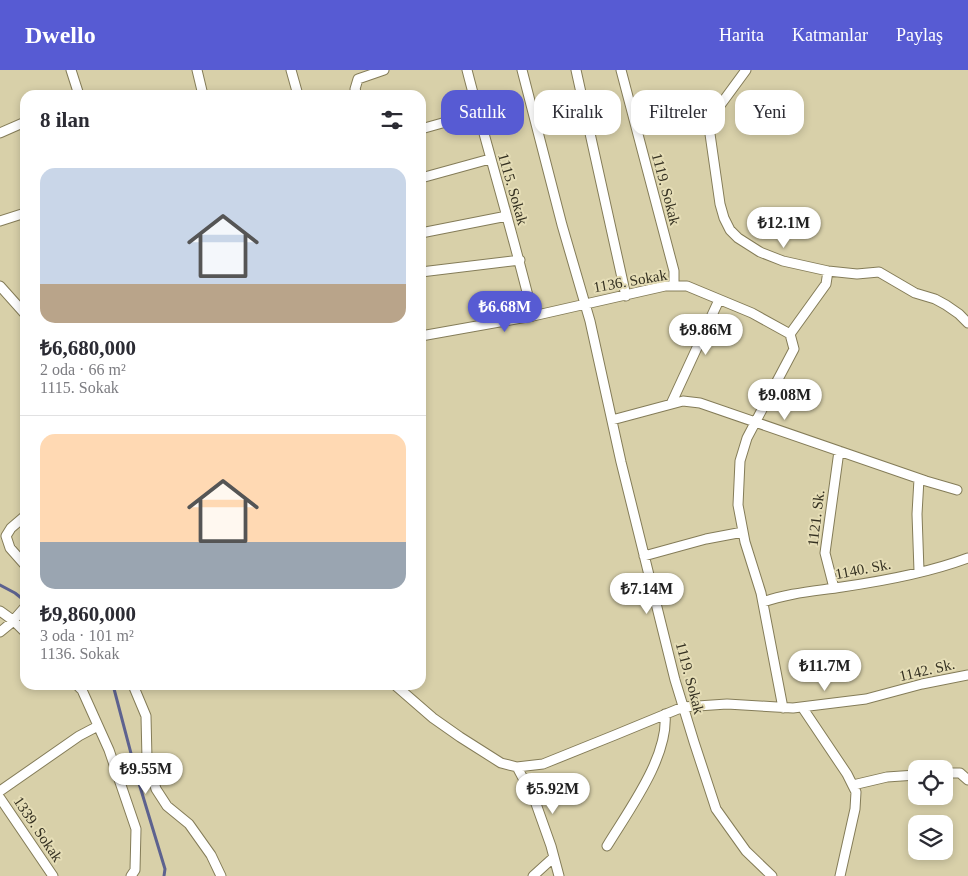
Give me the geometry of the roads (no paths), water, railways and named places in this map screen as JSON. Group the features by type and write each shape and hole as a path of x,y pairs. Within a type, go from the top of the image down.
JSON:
{"street":[{"path":"70,70 78,90"},
{"path":"197,70 202,90"},
{"path":"291,70 297,90"},
{"path":"355,90 358,79 384,70"},
{"name":"1115. Sokak","path":"467,70 472,90"},
{"name":"1119. Sokak","path":"522,70 590,321 644,556 683,707 716,809 746,851 772,876"},
{"path":"576,70 626,296"},
{"name":"1119. Sokak","path":"621,70 674,271 674,286"},
{"path":"746,70 713,115 709,127 720,204 730,230 738,238 760,252 783,261 828,271 857,274 879,272 916,293 946,305 968,323"},
{"path":"426,128 441,123"},
{"path":"0,133 20,124"},
{"name":"1115. Sokak","path":"484,135 520,260 533,316"},
{"path":"426,177 490,159"},
{"path":"0,221 20,215"},
{"path":"426,232 507,216"},
{"path":"426,271 520,260"},
{"path":"783,708 763,602 743,532 738,505 740,461 754,422 794,349 790,334 826,284 828,271"},
{"path":"0,286 20,308"},
{"name":"1136. Sokak","path":"426,335 533,316 666,286 687,286 752,313 790,334"},
{"path":"671,404 719,300"},
{"path":"612,420 683,400 700,403 919,479 957,490"},
{"name":"1121. Sk.","path":"834,588 825,553 839,451"},
{"path":"919,479 919,571"},
{"path":"20,520 11,528 6,536 10,548 20,559"},
{"path":"644,556 706,539 743,532"},
{"name":"1140. Sk.","path":"763,602 919,571 968,558"},
{"path":"0,611 15,619 20,626"},
{"path":"0,632 20,613"},
{"name":"1142. Sk.","path":"517,767 543,764 683,707 727,704 783,708 802,707 866,699 922,684 968,675"},
{"path":"82,690 109,750 136,829 135,870 131,876"},
{"path":"136,690 146,716 147,759 156,789 167,806 189,824 211,855 221,876"},
{"path":"401,690 433,718 460,737 501,763 517,767 536,801 559,876"},
{"path":"802,707 847,774 856,792 855,809 840,876"},
{"path":"607,846 652,770 662,742 666,723 665,714"},
{"path":"0,791 65,745 98,726"},
{"path":"953,773 960,773 968,780"},
{"path":"853,785 886,777 908,776"},
{"name":"1339. Sokak","path":"0,798 53,876"},
{"path":"533,876 554,857"}],"waterway":[{"path":"0,585 20,597"},
{"path":"114,690 138,780 165,869 164,876"}]}
